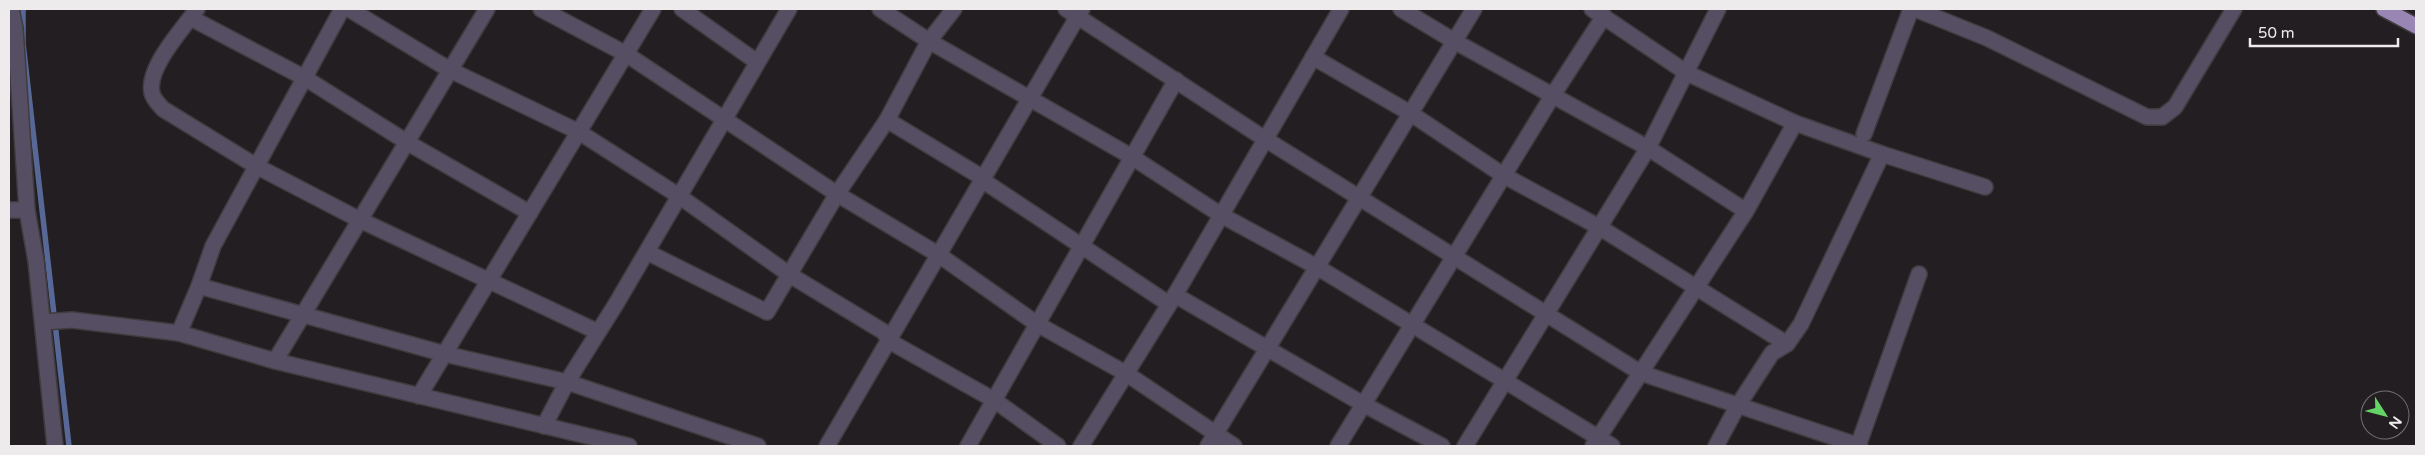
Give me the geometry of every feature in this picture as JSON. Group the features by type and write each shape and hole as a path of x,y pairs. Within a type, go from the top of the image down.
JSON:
{"highway":[{"path":"2384,9 2416,26"}],"street":[{"path":"179,333 199,286 213,246 342,9"},
{"path":"349,9 450,70 579,132 679,196 790,275 884,332 889,341 994,400 1058,446"},
{"path":"275,361 487,9"},
{"path":"541,9 626,54 837,194 939,255 1037,324 1127,374 1211,441 1234,446"},
{"path":"419,396 653,9"},
{"path":"682,9 757,62"},
{"path":"544,426 567,382 647,252 789,9"},
{"path":"880,9 929,41 1132,157 1221,214 1317,267 1504,382 1596,442 1612,446"},
{"path":"647,252 767,312 837,194 887,120 929,41 954,9"},
{"path":"1081,446 1172,299 1341,9"},
{"path":"1401,9 1454,41 1648,148 1746,211"},
{"path":"1211,441 1474,9"},
{"path":"1465,446 1648,148 1718,9"},
{"path":"1864,134 1913,9 1986,38 2147,117 2162,117 2175,107 2234,9"},
{"path":"10,10 15,140 46,322 55,446"},
{"path":"827,446 1030,99 1076,11 1265,139 1641,372 1737,407 1859,446 1919,274"},
{"path":"1338,446 1553,95 1598,12 1687,73 1795,123 1882,154 1985,187"},
{"path":"530,213 407,142 194,13 155,69 151,84 152,94 163,109 256,166 360,220 598,332"},
{"path":"1313,56 1410,114 1503,175 1599,227 1788,344"},
{"path":"968,446 1176,80"},
{"path":"887,120 983,178 982,180 1081,246 1172,299 1268,348 1363,404 1442,446"},
{"path":"1596,442 1746,211 1795,123"},
{"path":"1716,446 1737,407 1772,353 1788,344 1801,324 1882,154"},
{"path":"9,210 26,210"},
{"path":"199,286 444,354 567,382 758,446"},
{"path":"46,322 72,320 179,333 275,361 629,446"}],"waterway":[{"path":"23,9 23,43 69,446"}]}
